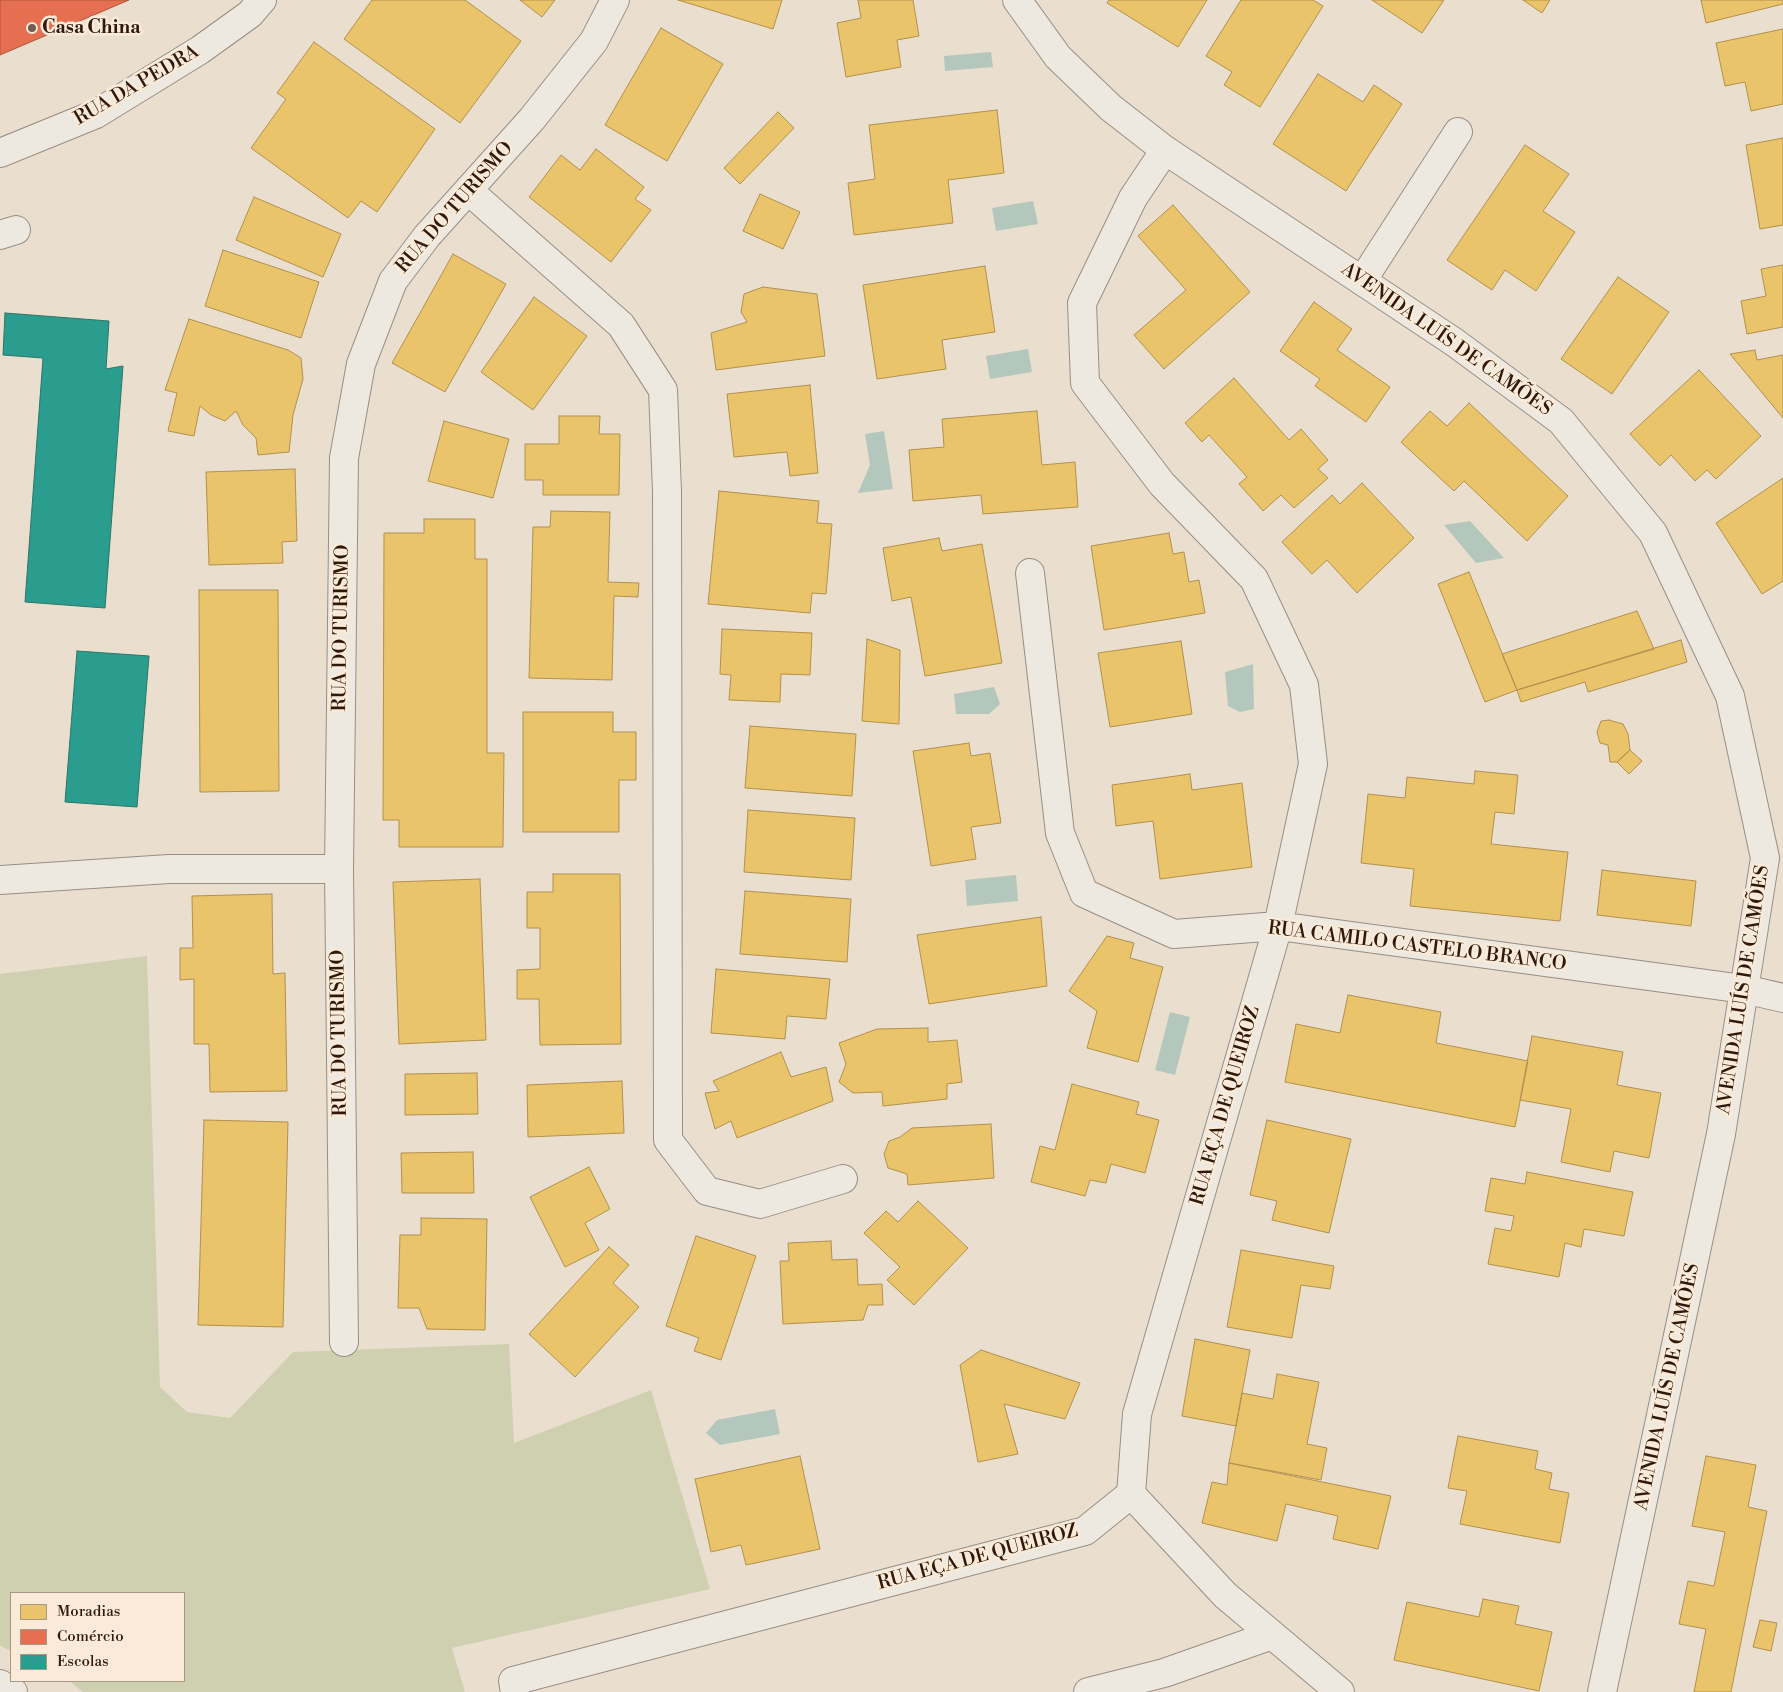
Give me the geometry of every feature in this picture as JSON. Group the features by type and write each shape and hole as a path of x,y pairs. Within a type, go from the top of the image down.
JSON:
{"street":[{"name":"RUA DA PEDRA","path":"0,154 96,114 200,50 250,14 262,0"},
{"name":"RUA DO TURISMO","path":"344,1342 338,869 344,458 361,364 392,281 426,236 469,191 532,119 594,41 615,0"},
{"name":"AVENIDA LUÍS DE CAMÕES","path":"1016,0 1058,57 1111,108 1165,150 1454,342 1560,421 1652,533 1730,696 1766,858 1721,1134 1602,1692"},
{"path":"1362,281 1458,132"},
{"name":"RUA EÇA DE QUEIROZ","path":"515,1692 512,1681 1085,1531 1131,1494 1137,1414 1278,926 1313,764 1304,685 1254,579 1162,484 1085,383 1082,303 1133,198 1165,150"},
{"path":"469,191 621,325 663,390 667,491 668,1140 707,1190 760,1204 843,1179"},
{"name":"RUA CAMILO CASTELO BRANCO","path":"1030,573 1060,833 1084,893 1174,934 1278,926 1744,989 1783,998"},
{"path":"0,880 169,869 338,869"},
{"path":"1131,1494 1225,1596 1340,1692"},
{"path":"1088,1692 1164,1673 1272,1635"},
{"path":"0,1684 13,1692"}],"green space":[{"path":"147,956 160,1387 187,1412 230,1418 293,1352 509,1344 514,1443 651,1390 710,1589 452,1648 465,1692 83,1692 70,1682 185,1682 185,1592 10,1592 10,1651 0,1646 0,974"}],"shaded area":[{"path":"991,52 993,67 945,71 944,56"},
{"path":"1033,201 1038,224 996,231 992,208"},
{"path":"1028,349 1032,372 990,379 986,356"},
{"path":"884,431 893,489 858,493 870,465 865,434"},
{"path":"1470,521 1504,558 1476,563 1444,525"},
{"path":"1253,664 1254,709 1240,712 1228,706 1225,672"},
{"path":"994,687 1000,704 989,714 956,714 954,694"},
{"path":"1016,875 1018,901 967,906 965,880"},
{"path":"1170,1012 1190,1017 1175,1075 1155,1070"},
{"path":"775,1409 780,1434 720,1445 706,1433 717,1420"}],"building: Moradias":[{"path":"372,0 465,0 521,41 460,123 344,39"},
{"path":"520,0 555,0 542,17"},
{"path":"678,0 782,0 773,29"},
{"path":"858,0 913,0 919,36 897,40 901,67 846,77 837,23 861,18"},
{"path":"1109,0 1207,0 1178,47 1107,3"},
{"path":"1241,0 1313,0 1323,6 1260,107 1224,85 1232,72 1206,56"},
{"path":"1372,0 1444,0 1422,33"},
{"path":"1523,0 1550,0 1542,13"},
{"path":"1701,0 1783,0 1783,4 1706,23"},
{"path":"661,28 723,64 667,161 605,125"},
{"path":"1783,29 1783,104 1751,111 1745,82 1725,86 1716,43"},
{"path":"314,42 435,129 377,212 361,201 348,218 251,148 286,99 277,93"},
{"path":"1318,74 1363,102 1374,85 1402,104 1346,191 1273,144"},
{"path":"997,110 1004,173 948,180 953,223 854,235 848,183 875,179 869,125"},
{"path":"778,112 794,128 740,184 724,168"},
{"path":"1783,138 1783,225 1760,229 1746,145"},
{"path":"1525,145 1569,174 1543,211 1575,232 1536,291 1505,270 1492,290 1447,260"},
{"path":"596,149 644,187 635,199 651,210 611,262 529,197 561,155 580,170"},
{"path":"760,194 800,212 783,249 743,231"},
{"path":"254,197 341,234 323,277 236,240"},
{"path":"1173,205 1250,292 1164,369 1134,335 1186,290 1138,236"},
{"path":"223,250 319,282 301,338 205,306"},
{"path":"453,254 506,284 445,392 392,363"},
{"path":"1783,265 1783,327 1747,334 1741,301 1766,296 1761,269"},
{"path":"985,266 995,332 942,340 946,369 877,379 863,285"},
{"path":"1618,277 1669,312 1612,394 1561,359"},
{"path":"763,287 817,294 825,356 716,370 711,333 747,322 741,312 744,294"},
{"path":"534,297 587,336 533,410 481,372"},
{"path":"1314,302 1352,329 1337,350 1390,387 1366,422 1315,386 1320,379 1280,351"},
{"path":"189,319 288,350 301,358 303,379 293,415 289,452 258,455 256,438 243,425 236,411 225,421 211,415 200,406 194,436 168,431 177,393 165,390"},
{"path":"1755,350 1757,360 1783,355 1783,418 1730,354"},
{"path":"1699,370 1761,436 1716,479 1707,470 1695,481 1671,455 1660,466 1630,434"},
{"path":"1234,378 1289,440 1301,429 1328,460 1318,469 1328,478 1294,508 1281,495 1263,511 1239,484 1247,477 1209,435 1202,442 1185,423"},
{"path":"810,385 818,473 790,476 787,452 734,457 727,394"},
{"path":"1469,403 1568,496 1527,541 1464,481 1454,491 1401,442 1430,411 1447,426"},
{"path":"1037,411 1042,465 1075,462 1078,507 983,514 981,495 913,501 909,450 944,447 942,419"},
{"path":"559,416 600,416 599,434 620,434 619,495 543,495 543,480 525,480 525,444 559,444"},
{"path":"444,421 509,439 493,498 428,481"},
{"path":"295,469 297,541 282,542 283,563 209,565 206,472"},
{"path":"1783,478 1783,581 1762,594 1716,523"},
{"path":"1362,483 1414,538 1357,593 1327,560 1312,574 1282,542 1332,495 1340,504"},
{"path":"719,491 819,501 817,523 832,524 826,594 812,593 810,613 708,604"},
{"path":"551,511 610,512 608,582 639,583 638,597 614,596 612,680 529,678 533,527 550,527"},
{"path":"424,519 475,519 475,559 487,559 487,753 504,753 503,847 399,847 399,820 383,820 384,533 424,533"},
{"path":"1169,533 1173,554 1184,552 1189,582 1199,580 1205,613 1104,630 1091,546"},
{"path":"939,538 942,551 982,544 1002,663 925,676 911,597 892,601 883,548"},
{"path":"1469,572 1517,690 1485,702 1438,584"},
{"path":"199,590 278,590 279,791 200,792"},
{"path":"1637,611 1654,649 1517,690 1502,654"},
{"path":"722,629 812,633 810,675 781,674 780,702 729,700 731,675 720,674"},
{"path":"867,639 900,650 899,724 862,721"},
{"path":"1681,640 1687,662 1588,692 1585,682 1521,702 1517,690"},
{"path":"1181,641 1192,714 1110,727 1098,653"},
{"path":"523,712 613,712 613,732 636,732 636,780 619,780 619,832 523,832"},
{"path":"1609,720 1623,724 1628,734 1630,750 1617,762 1610,762 1608,745 1600,743 1597,732 1601,721"},
{"path":"750,726 856,734 852,796 745,788"},
{"path":"969,743 971,756 990,753 1001,823 971,827 976,859 931,866 913,751"},
{"path":"1630,750 1642,761 1629,774 1617,762"},
{"path":"1475,771 1518,775 1514,814 1495,812 1491,844 1568,852 1560,921 1410,906 1414,869 1361,863 1368,794 1405,798 1407,777 1474,784"},
{"path":"1190,774 1192,790 1242,783 1252,867 1160,879 1153,821 1116,826 1112,785"},
{"path":"748,810 855,818 851,880 744,872"},
{"path":"1602,870 1696,881 1691,926 1597,915"},
{"path":"553,874 620,874 621,1044 540,1045 539,999 517,999 517,970 540,969 540,928 527,928 527,892 553,892"},
{"path":"480,879 486,1040 399,1044 393,882"},
{"path":"745,891 851,899 847,962 740,954"},
{"path":"272,894 273,974 285,973 287,1091 210,1092 209,1044 194,1044 194,979 180,980 180,948 193,948 192,896"},
{"path":"1041,917 1047,986 929,1004 917,935"},
{"path":"1107,936 1134,943 1130,958 1163,967 1138,1062 1087,1048 1097,1011 1069,991"},
{"path":"716,969 830,979 826,1019 787,1016 785,1039 711,1033"},
{"path":"1348,995 1441,1012 1436,1043 1528,1061 1515,1127 1285,1082 1296,1024 1340,1033"},
{"path":"928,1028 928,1042 957,1040 962,1082 947,1084 947,1099 883,1106 882,1092 853,1093 839,1082 846,1064 839,1043 877,1029"},
{"path":"1532,1036 1623,1052 1617,1085 1661,1093 1649,1158 1614,1151 1610,1172 1561,1162 1571,1109 1520,1100"},
{"path":"781,1052 791,1077 826,1067 833,1101 737,1138 731,1121 715,1129 705,1093 719,1091 713,1081"},
{"path":"477,1073 478,1114 405,1115 405,1074"},
{"path":"622,1081 624,1133 528,1137 527,1085"},
{"path":"1072,1084 1139,1102 1136,1114 1159,1120 1145,1173 1111,1164 1106,1183 1090,1180 1085,1196 1031,1182 1040,1146 1055,1150"},
{"path":"204,1120 288,1122 283,1327 198,1325"},
{"path":"1267,1120 1351,1139 1329,1233 1272,1220 1277,1201 1250,1195"},
{"path":"991,1124 994,1178 908,1185 907,1174 888,1168 884,1154 889,1141 900,1137 912,1128"},
{"path":"473,1152 474,1193 402,1193 401,1153"},
{"path":"589,1167 610,1209 585,1223 599,1250 565,1267 530,1197"},
{"path":"1527,1172 1633,1192 1624,1236 1584,1229 1581,1247 1565,1243 1559,1277 1488,1264 1495,1228 1511,1231 1514,1216 1485,1211 1491,1178 1525,1184"},
{"path":"918,1201 968,1248 914,1305 887,1280 900,1267 864,1233 886,1211 898,1222"},
{"path":"421,1218 487,1219 485,1330 427,1329 419,1308 398,1308 400,1235 421,1235"},
{"path":"696,1236 756,1256 721,1360 694,1351 699,1338 666,1326"},
{"path":"831,1241 832,1260 857,1259 858,1285 882,1284 883,1305 868,1305 863,1320 783,1324 780,1261 789,1261 788,1243"},
{"path":"609,1247 629,1265 613,1283 639,1307 575,1377 529,1334"},
{"path":"1241,1250 1334,1266 1330,1289 1301,1285 1292,1338 1227,1327"},
{"path":"1195,1339 1250,1350 1236,1426 1182,1416"},
{"path":"981,1350 1080,1383 1065,1419 1004,1404 1018,1454 978,1462 960,1365"},
{"path":"1277,1374 1319,1382 1307,1444 1327,1448 1321,1480 1229,1463 1242,1393 1273,1399"},
{"path":"1458,1436 1538,1451 1535,1469 1552,1473 1549,1489 1569,1493 1560,1543 1460,1524 1467,1491 1448,1488"},
{"path":"800,1456 820,1549 746,1565 741,1545 711,1552 695,1479"},
{"path":"1706,1456 1756,1465 1748,1507 1767,1511 1731,1692 1694,1692 1706,1629 1679,1624 1688,1581 1714,1586 1725,1532 1692,1526"},
{"path":"1229,1463 1391,1496 1378,1549 1333,1539 1338,1516 1286,1504 1277,1541 1202,1523 1212,1482 1227,1485"},
{"path":"1483,1599 1519,1606 1515,1624 1552,1632 1539,1691 1394,1660 1407,1602 1479,1617"},
{"path":"1760,1620 1777,1623 1771,1651 1753,1647"}],"building: Comércio":[{"name":"Casa China","path":"0,0 129,0 0,55"}],"building: Escolas":[{"path":"5,313 109,321 106,369 123,366 105,608 25,602 43,358 3,355"},
{"path":"77,651 149,656 137,807 65,802"}],"place":[{"name":"Casa China","path":"32,28"}]}
